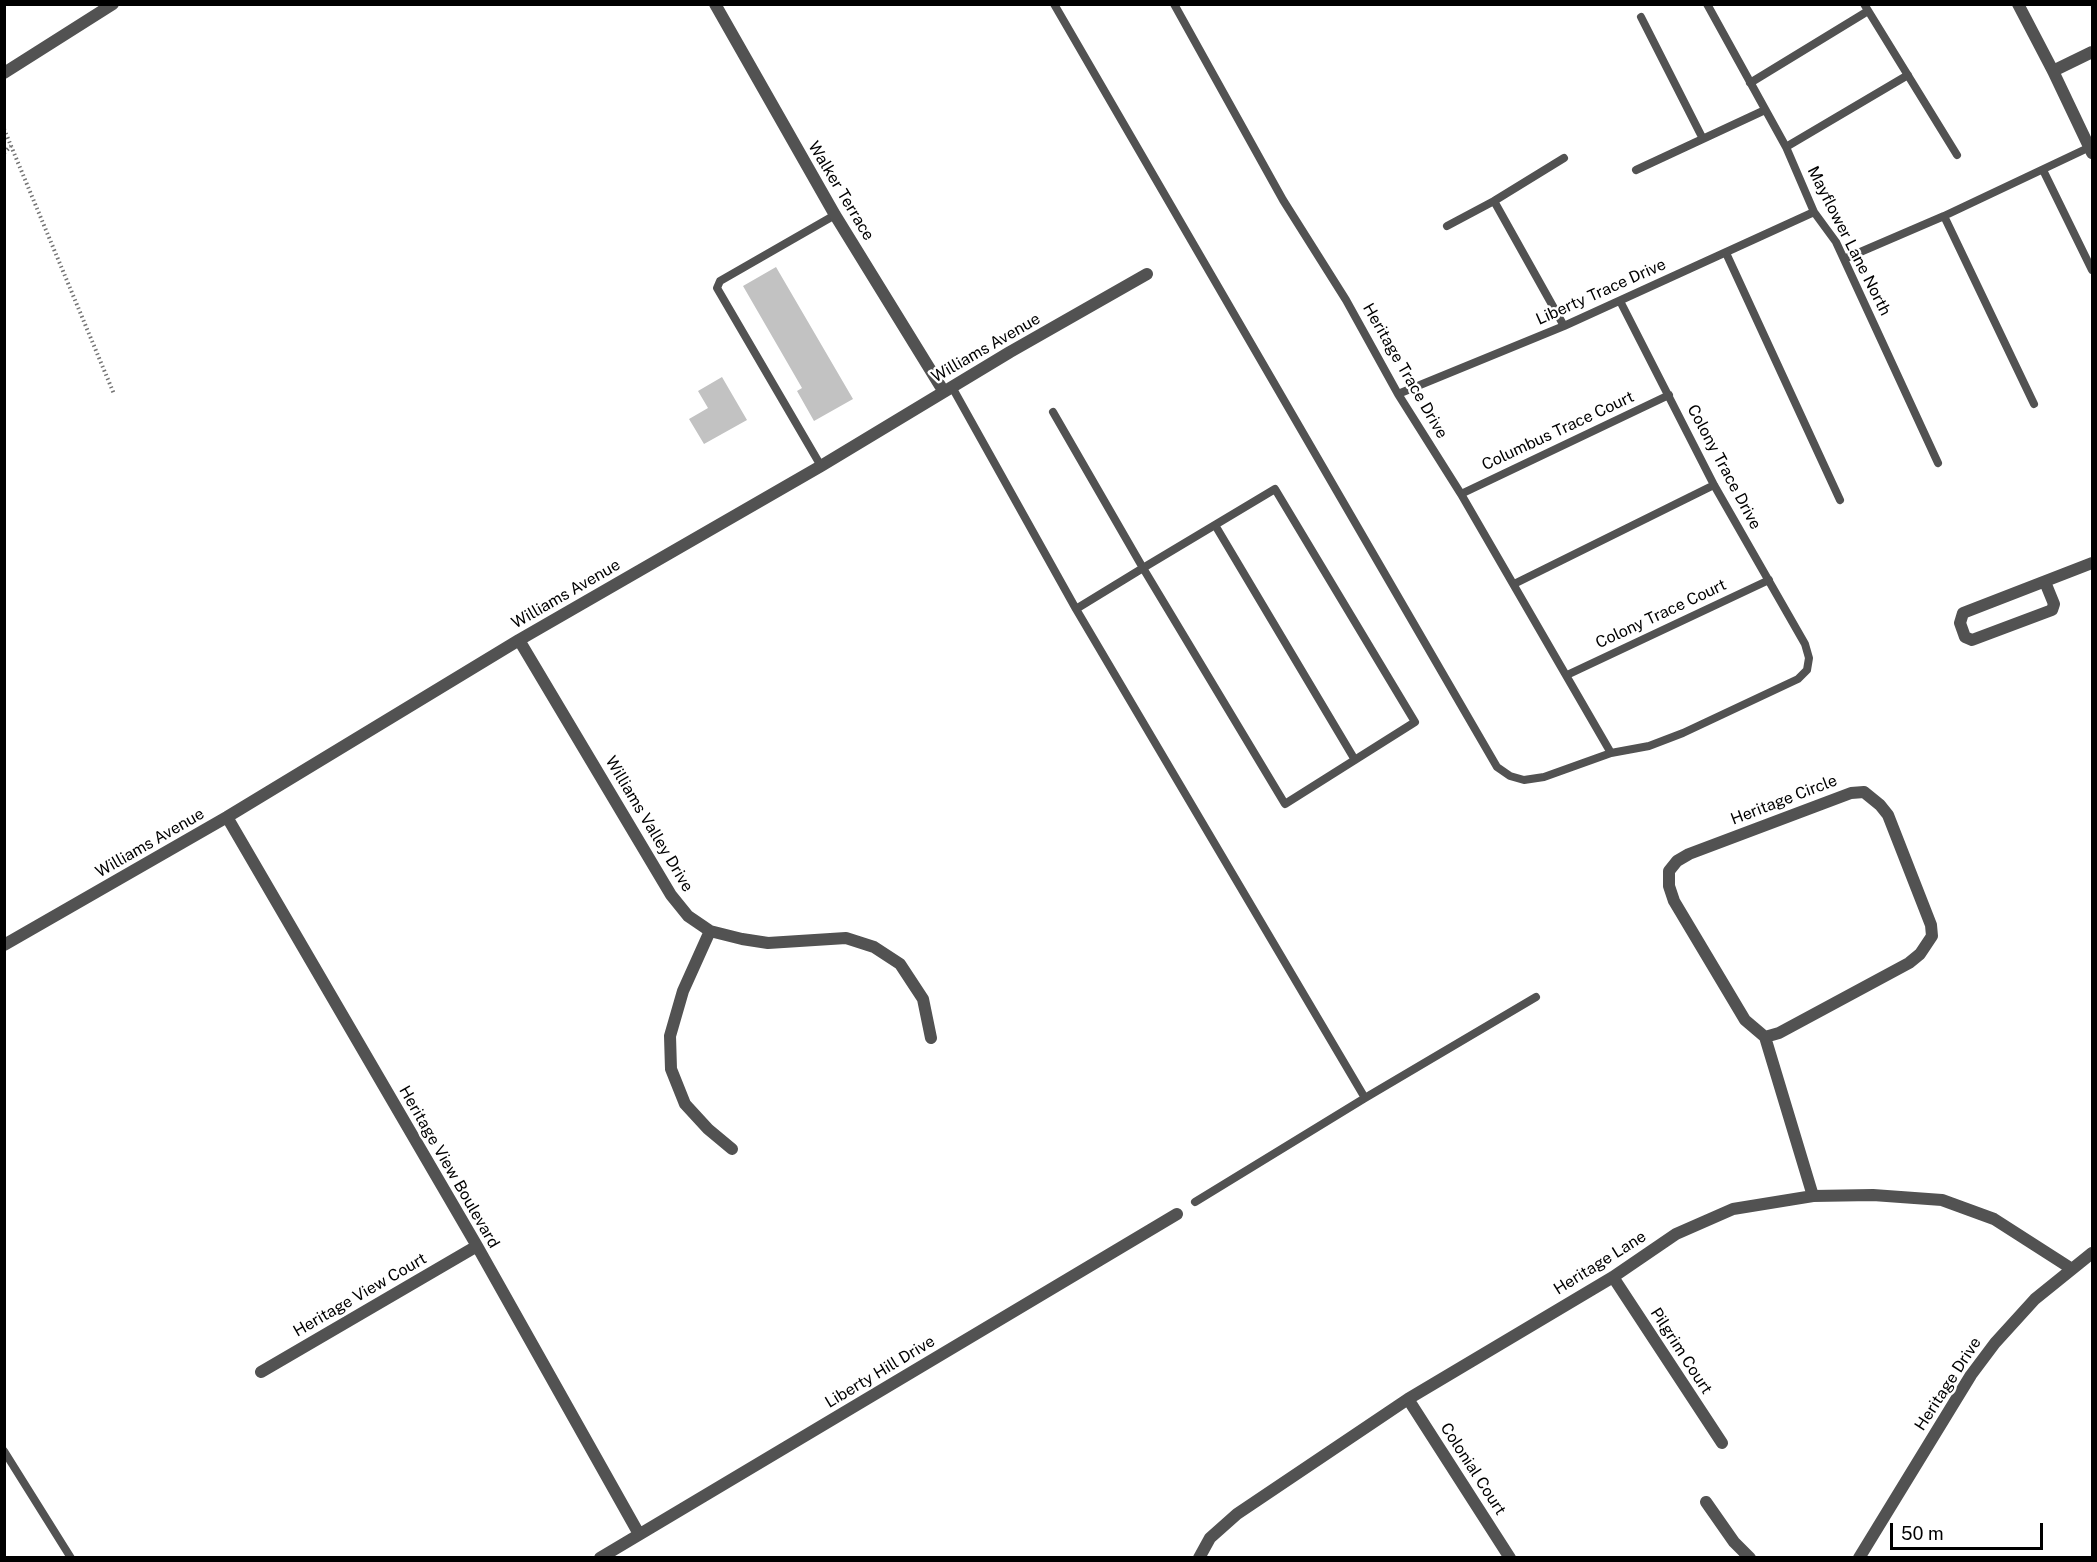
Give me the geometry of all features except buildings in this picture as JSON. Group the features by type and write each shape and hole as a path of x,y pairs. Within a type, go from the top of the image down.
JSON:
{"street":[{"path":"4,73 113,4"},
{"name":"Walker Terrace","path":"715,4 835,215 948,389"},
{"path":"2018,4 2091,150"},
{"path":"2053,71 2092,52"},
{"name":"Williams Avenue","path":"4,945 227,818 519,640 1147,274"},
{"path":"2045,582 2054,604 2052,610 1972,640 1965,637 1960,623 1963,613 2092,563"},
{"name":"Williams Valley Drive","path":"519,640 671,895 688,916 710,931 742,939 768,943 846,938 874,947 900,964 923,999 931,1038"},
{"name":"Heritage Circle","path":"1765,1038 1779,1033 1909,963 1920,954 1932,936 1930,925 1888,815 1864,792 1851,793 1689,854 1677,861 1669,871 1669,886 1674,901 1745,1020 1765,1038 1813,1196"},
{"name":"Heritage View Boulevard","path":"227,818 477,1246 639,1534"},
{"path":"710,931 683,991 670,1036 671,1069 685,1104 708,1129 732,1149"},
{"name":"Heritage Lane","path":"1198,1557 1210,1538 1237,1514 1408,1399 1613,1277 1676,1234 1733,1209 1813,1196 1874,1195 1942,1200 1994,1219 2072,1269"},
{"name":"Liberty Hill Drive","path":"600,1557 1178,1214"},
{"name":"Heritage View Court","path":"261,1372 477,1246"},
{"name":"Heritage Drive","path":"1859,1557 1971,1375 1995,1343 2035,1299 2092,1252"},
{"name":"Pilgrim Court","path":"1613,1277 1722,1443"},
{"name":"Colonial Court","path":"1408,1399 1510,1557"},
{"path":"1706,1502 1734,1542 1750,1557"}],"lane":[{"path":"1054,4 1497,766 1510,777 1524,780 1544,777 1611,753"},
{"name":"Heritage Trace Drive","path":"1174,4 1283,200 1347,300 1398,394 1461,494 1611,753"},
{"name":"Mayflower Lane North","path":"1707,4 1786,147 1814,212 1836,242 1938,463"},
{"path":"1750,83 1866,8 1957,155"},
{"path":"1641,17 1703,139"},
{"path":"1786,147 1908,75"},
{"path":"1636,171 1765,110"},
{"path":"1844,259 2091,150"},
{"path":"1447,226 1494,201 1564,158"},
{"path":"2043,170 2092,270"},
{"path":"1494,201 1564,326"},
{"name":"Liberty Trace Drive","path":"1398,394 1564,326 1814,212"},
{"path":"821,466 717,288 720,281 835,215"},
{"path":"1944,216 2034,404"},
{"path":"1726,253 1840,500"},
{"name":"Colony Trace Drive","path":"1611,753 1649,746 1683,733 1798,679 1807,670 1809,658 1805,644 1714,485 1620,301"},
{"path":"948,389 1365,1098"},
{"name":"Columbus Trace Court","path":"1461,494 1669,395"},
{"path":"1053,412 1143,568 1286,804 1415,722 1275,489 1143,568 1076,609"},
{"path":"1514,584 1714,485"},
{"path":"1215,525 1355,760"},
{"name":"Colony Trace Court","path":"1567,675 1769,580"},
{"path":"1195,1202 1536,997"},
{"path":"4,1451 71,1557"}],"path":[{"path":"4,129 114,394"},
{"path":"4,153 12,146"}]}
